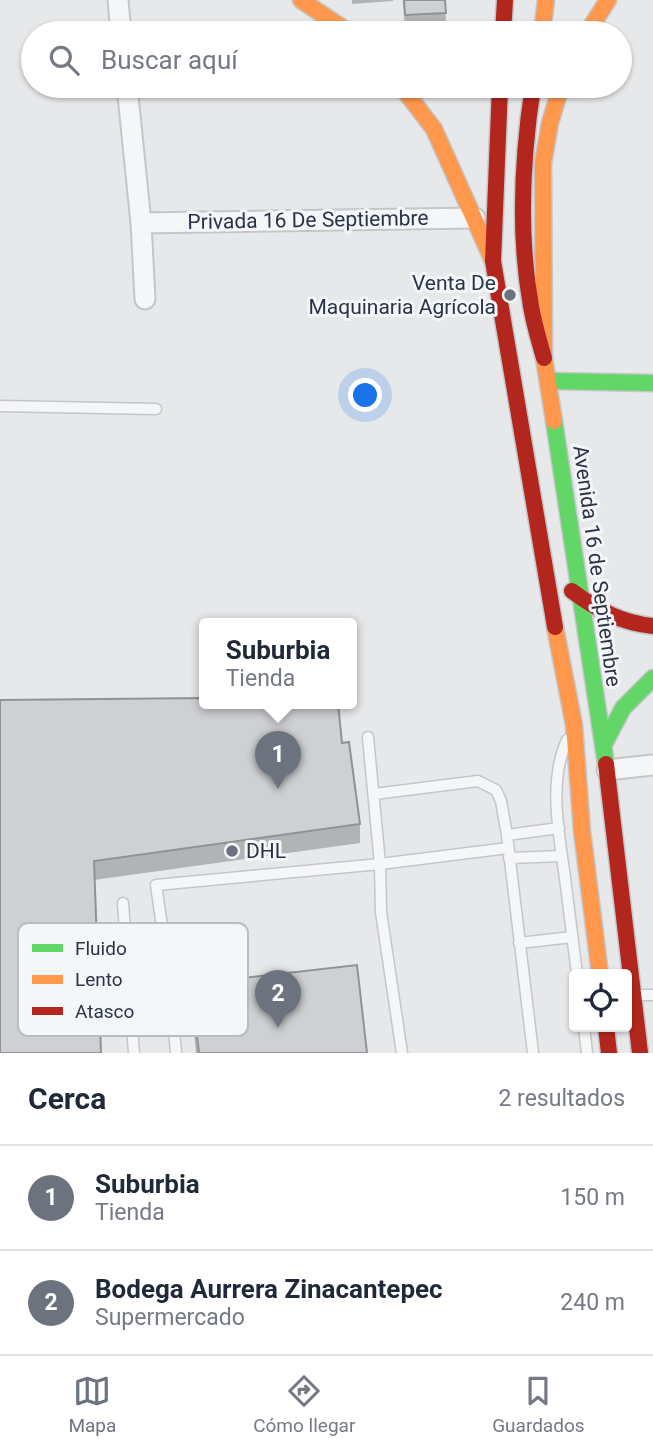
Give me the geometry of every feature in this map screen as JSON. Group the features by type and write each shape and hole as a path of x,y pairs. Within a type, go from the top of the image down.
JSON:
{"main road":[{"path":"301,0 339,21"},
{"path":"504,21 505,0"},
{"path":"543,21 546,0"},
{"path":"596,7 608,0"},
{"path":"410,98 434,129 494,261"},
{"path":"499,98 494,261 544,566 574,725 582,831 599,969"},
{"path":"531,98 525,134 522,224 529,297 544,358"},
{"name":"Avenida 16 de Septiembre","path":"557,98 543,163 544,358 607,770 640,1053"},
{"path":"548,381 653,383"},
{"path":"544,566 594,608 625,621 653,626"},
{"path":"603,746 608,732 631,697 653,678"},
{"path":"607,1032 610,1053"}],"street":[{"path":"118,0 120,21"},
{"path":"128,98 141,223 145,299"},
{"name":"Privada 16 De Septiembre","path":"141,223 475,218"},
{"path":"607,770 653,765"}],"lane":[{"path":"0,406 156,409"},
{"path":"574,725 560,754 557,776 559,828 576,969"},
{"path":"368,737 380,864 381,912 402,1053"},
{"path":"374,794 478,781 496,790 507,835 534,1053"},
{"path":"507,835 559,828"},
{"path":"162,923 156,885 509,853 562,856"},
{"path":"123,903 124,923"},
{"path":"519,943 572,937"},
{"path":"633,995 653,995"},
{"path":"584,1032 587,1053"}],"building":[{"path":"404,0 445,0 446,13 405,15"},
{"path":"199,698 199,709 339,709 342,743 349,742 360,824 94,861 96,923 18,923 18,1036 100,1036 101,1053 0,1053 0,700"},
{"path":"357,965 367,1053 199,1053 197,1036 248,1036 248,977"}],"traffic: fast":[{"path":"548,381 653,383"},
{"path":"554,421 606,764"},
{"path":"603,746 623,708 653,678"}],"traffic: slow":[{"path":"301,0 332,21"},
{"path":"543,21 546,0"},
{"path":"595,21 608,0"},
{"path":"410,98 434,129 493,261"},
{"path":"554,421 544,358 543,163 557,98"},
{"path":"555,627 574,725 582,831 599,969"}],"traffic: jam":[{"path":"504,21 505,0"},
{"path":"500,98 493,261 555,627"},
{"path":"531,98 524,168 524,251 531,306 544,358"},
{"path":"572,591 610,614 653,626"},
{"path":"606,764 640,1053"},
{"path":"607,1032 609,1053"}],"place":[{"name":"Venta De Maquinaria Agrícola","path":"510,295"},
{"name":"Suburbia","path":"278,789"},
{"name":"DHL","path":"232,851"},
{"name":"Bodega Aurrera Zinacantepec","path":"278,1028"}]}
